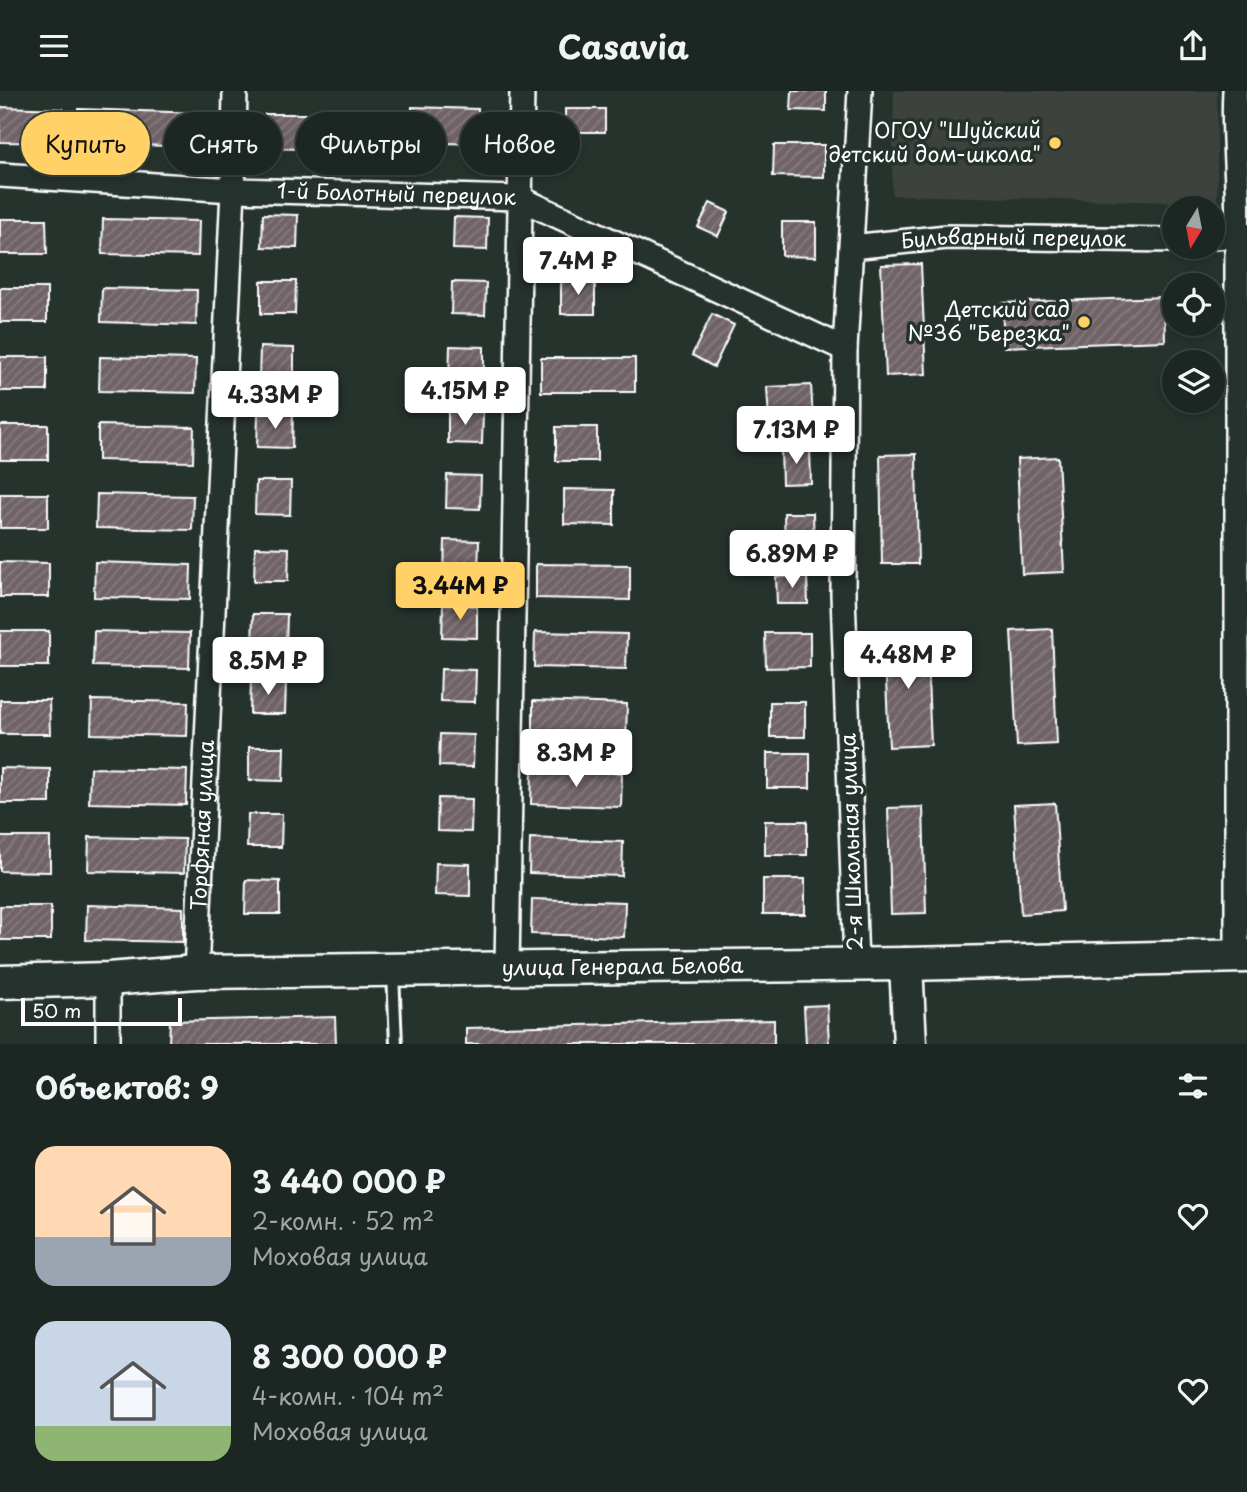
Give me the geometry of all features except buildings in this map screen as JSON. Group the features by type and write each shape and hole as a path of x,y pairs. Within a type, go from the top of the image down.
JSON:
{"street":[{"name":"Торфяная улица","path":"195,972 233,190 235,91"},
{"path":"507,967 522,91"},
{"name":"2-я Школьная улица","path":"856,964 843,594 845,349 860,91"},
{"path":"1235,91 1234,115 1242,235 1242,956"},
{"name":"1-й Болотный переулок","path":"0,175 233,190 519,198 845,349"},
{"name":"Бульварный переулок","path":"851,247 947,237 1162,240"},
{"name":"улица Генерала Белова","path":"0,982 108,979 195,972 906,964 1242,956"},
{"path":"906,964 910,1044"},
{"path":"108,979 108,1044"}],"lane":[{"path":"393,970 396,1044"}],"shaded area":[{"name":"ОГОУ \"Шуйский детский дом-школа\"","path":"894,91 1217,91 1217,196 1162,196 1162,202 892,195"}],"place":[{"name":"ОГОУ \"Шуйский детский дом-школа\"","path":"1055,143"},
{"name":"Детский сад №36 \"Березка\"","path":"1084,322"}]}
